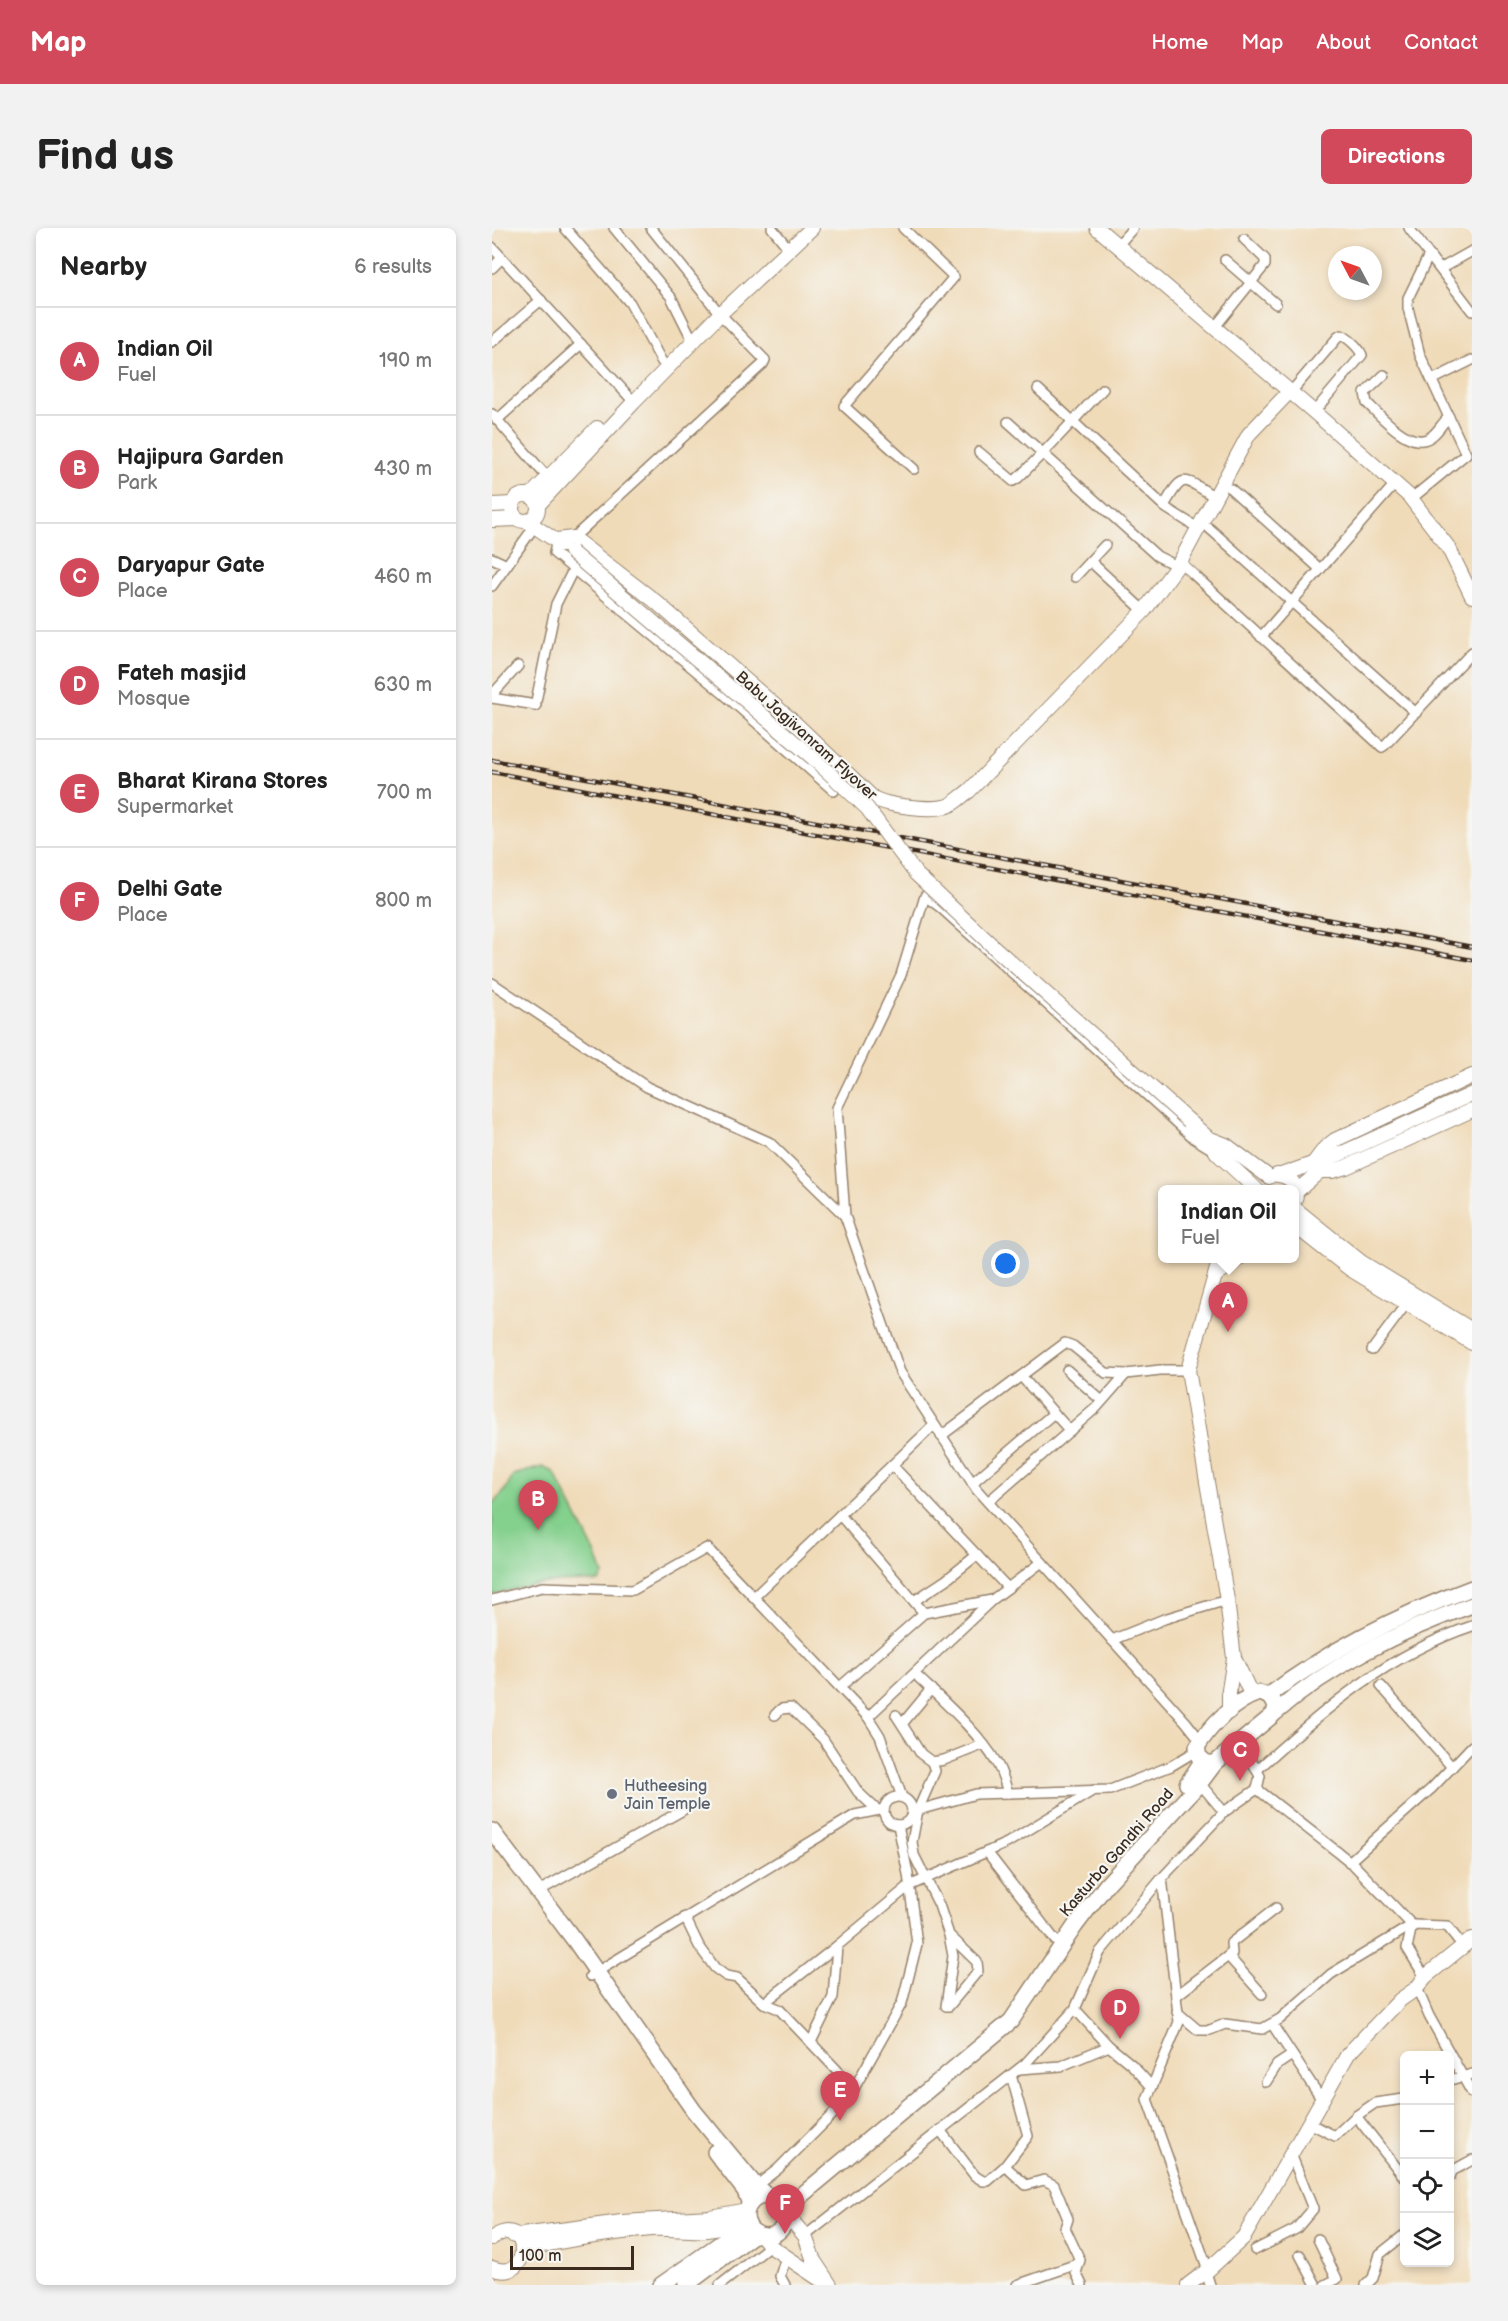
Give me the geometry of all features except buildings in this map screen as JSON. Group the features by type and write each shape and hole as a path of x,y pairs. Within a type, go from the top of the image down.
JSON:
{"main road":[{"path":"1268,1696 1294,1676 1371,1633 1428,1604 1472,1588"},
{"path":"1203,1754 1241,1743 1302,1689 1358,1654 1397,1635 1472,1605"},
{"path":"1203,1754 1229,1712 1252,1696 1259,1694 1268,1696 1275,1704 1275,1713"},
{"name":"Kasturba Gandhi Road","path":"775,2201 1011,2021 1075,1926 1107,1884 1196,1780 1203,1754"},
{"name":"Kasturba Gandhi Road","path":"775,2201 1005,2015 1100,1879 1196,1780"},
{"path":"492,1832 593,1973 687,2115 745,2191 754,2225 768,2236 779,2231 783,2226 775,2201 693,2111 593,1973 492,1844"},
{"path":"686,2285 754,2225 755,2199 775,2201"},
{"path":"661,2285 754,2225"}],"street":[{"path":"565,228 630,303 662,362"},
{"path":"614,228 657,277 671,297 690,335"},
{"path":"573,538 765,360 718,312 651,228"},
{"path":"772,228 785,244"},
{"path":"492,586 507,565 548,478 631,399 802,228"},
{"path":"492,520 531,514 662,362 812,228"},
{"path":"903,228 954,277 844,406 914,469"},
{"path":"1097,228 1291,392 1411,499 1448,547 1472,596"},
{"path":"1118,245 1133,228"},
{"path":"1409,228 1472,311"},
{"path":"1215,327 1265,265 1265,259 1244,239"},
{"path":"492,247 631,399"},
{"path":"1440,269 1472,251"},
{"path":"1411,499 1466,454 1420,356 1408,308 1408,298 1429,255"},
{"path":"492,267 502,258"},
{"path":"1225,260 1276,304"},
{"path":"492,342 541,300"},
{"path":"834,791 725,695 573,570 555,553 554,538 573,538 655,601 883,804 921,808 948,806 969,791 1144,611 1203,528 1215,497 1249,434 1291,392 1338,337 1345,336 1362,355 1314,412"},
{"path":"548,478 495,417 581,344"},
{"path":"1432,380 1472,360"},
{"path":"1384,375 1365,393 1365,399 1406,437 1425,440 1433,436 1449,417"},
{"path":"1038,389 1164,506 1203,528 1291,602 1416,713"},
{"path":"979,452 1013,481 1043,453 1103,389"},
{"path":"1008,422 1157,556 1179,564 1378,746 1385,746 1472,652"},
{"path":"1164,506 1176,485 1181,481 1187,480 1215,497"},
{"path":"1261,637 1395,484"},
{"path":"1231,489 1320,569"},
{"path":"492,505 513,504 518,498 531,514"},
{"name":"Babu Jagjivanram Flyover","path":"531,514 554,538 813,758 867,808 916,874 997,950 1208,1138"},
{"path":"1076,577 1105,545"},
{"path":"492,558 507,565"},
{"path":"1090,561 1144,611"},
{"path":"518,666 492,696 536,706 556,604 573,570"},
{"path":"915,1811 976,1794 1110,1790 1203,1754 1186,1722 972,1483 900,1372 844,1216 837,1108 901,975 925,896 1194,1139 1217,1153 1250,1185"},
{"path":"492,983 647,1087 769,1142 844,1216"},
{"path":"1299,1201 1325,1148 1335,1140 1472,1076"},
{"path":"1255,1185 1270,1174 1317,1167 1340,1154 1472,1094"},
{"path":"1317,1167 1332,1171 1346,1167 1472,1110"},
{"path":"1208,1138 1217,1153"},
{"path":"1208,1138 1226,1145 1270,1174 1292,1180 1293,1185"},
{"path":"1299,1212 1361,1262 1472,1330"},
{"path":"1299,1213 1350,1269 1472,1342"},
{"path":"1219,1263 1188,1370 1227,1600 1234,1658 1229,1712"},
{"path":"1216,1275 1232,1263"},
{"path":"1372,1350 1406,1304"},
{"path":"941,1436 1065,1343 1073,1346 1106,1373 1188,1370"},
{"path":"1067,1370 1102,1401"},
{"path":"988,1502 1070,1431 1102,1401 1126,1374"},
{"path":"1021,1376 1070,1431"},
{"path":"972,1483 1054,1413"},
{"path":"754,1597 934,1425"},
{"path":"892,1465 1008,1588"},
{"path":"840,1515 924,1613"},
{"path":"492,1600 542,1587 633,1590 707,1548 868,1717 880,1736 902,1797 915,1811 912,1842 914,1855 927,1879 949,1935 953,1956 946,2006 949,2006 978,1971 977,1962 949,1935"},
{"path":"914,1601 946,1580 977,1555"},
{"path":"868,1717 993,1600 1042,1563"},
{"path":"840,1687 924,1613 993,1600"},
{"path":"1112,1640 1164,1619 1227,1600"},
{"path":"1258,1769 1319,1714 1374,1674 1425,1646 1472,1626"},
{"path":"1234,1658 1252,1696"},
{"path":"919,1678 997,1763 1008,1793"},
{"path":"1381,1686 1452,1767"},
{"path":"775,1715 781,1709 791,1708 823,1739 858,1792 880,1809 893,1824 898,1825 906,1823 915,1811 935,1771 932,1762 921,1754 899,1719 931,1689"},
{"path":"805,2236 1019,2069 1075,2008 1100,1952 1162,1878 1224,1812 1257,1789 1260,1783 1258,1769 1241,1743"},
{"path":"932,1762 944,1760 982,1744"},
{"path":"1349,1862 1472,1746"},
{"path":"1196,1780 1224,1812"},
{"path":"1257,1789 1349,1862 1412,1925"},
{"path":"764,2003 909,1886 1007,1843 1094,1790"},
{"path":"593,1973 855,1815 880,1809 889,1800 902,1797"},
{"path":"537,1892 683,1810"},
{"path":"829,2285 814,2261 805,2236 775,2201 778,2169 848,2099 902,2003 916,1944 898,1825"},
{"path":"987,1852 1056,1940"},
{"path":"1162,1878 1179,2022 1147,2099 1208,2276"},
{"path":"1176,1996 1232,1953 1231,1943 1276,1908"},
{"path":"685,1917 699,1946 715,1968 726,1976 736,1978 764,2003 779,2008 854,2088"},
{"path":"1412,1925 1407,1948 1421,1983 1429,2016 1467,2075 1472,2092"},
{"path":"1177,2012 1198,2030 1210,2030 1225,2024 1262,2029 1272,2024 1331,1974 1412,1925 1447,1926 1467,1942 1400,2000 1348,2054 1244,2237 1208,2276 1188,2285"},
{"path":"811,2042 833,1997 837,1946"},
{"path":"1228,1956 1262,1994"},
{"path":"1075,2008 1109,2046 1132,2065 1152,2087"},
{"path":"1272,2024 1322,2100"},
{"path":"1019,2069 1061,2066 1109,2046"},
{"path":"1266,2082 1277,2065 1292,2055"},
{"path":"940,2130 975,2176 988,2181 1005,2166 1028,2136 1011,2075"},
{"path":"1309,2123 1335,2136 1356,2116 1375,2103 1400,2100"},
{"path":"1356,2116 1400,2173"},
{"path":"1255,2250 1296,2229 1313,2209 1291,2154"},
{"path":"1454,2169 1472,2160"},
{"path":"1005,2166 1026,2184 1044,2180 1054,2185 1068,2220 1065,2228 1080,2260 1076,2273 1082,2285"},
{"path":"514,2236 622,2222 710,2217 754,2225 786,2257 829,2285"},
{"path":"524,2249 621,2232 666,2228 706,2230 754,2225"},
{"path":"720,2285 754,2225"},
{"path":"492,2281 519,2265 523,2260 524,2249 521,2242 514,2236 506,2233 493,2237"},
{"path":"1366,2285 1373,2278 1380,2254 1400,2238"},
{"path":"1318,2239 1337,2279 1325,2285"},
{"path":"1300,2255 1316,2285"},
{"path":"785,2285 780,2276 786,2257"},
{"path":"1017,2285 1077,2264"},
{"path":"492,2268 509,2272"}],"green space":[{"path":"542,1467 554,1472 596,1555 603,1575 599,1582 545,1583 492,1595 492,1505 514,1475"}],"railway":[{"path":"492,760 1472,947"},
{"path":"492,772 1472,960"}],"place":[{"name":"Indian Oil","path":"1228,1332"},
{"name":"Hajipura Garden","path":"538,1530"},
{"name":"Daryapur Gate","path":"1240,1781"},
{"name":"Hutheesing Jain Temple","path":"612,1794"},
{"name":"Fateh masjid","path":"1120,2039"},
{"name":"Bharat Kirana Stores","path":"840,2121"},
{"name":"Delhi Gate","path":"785,2234"}]}
